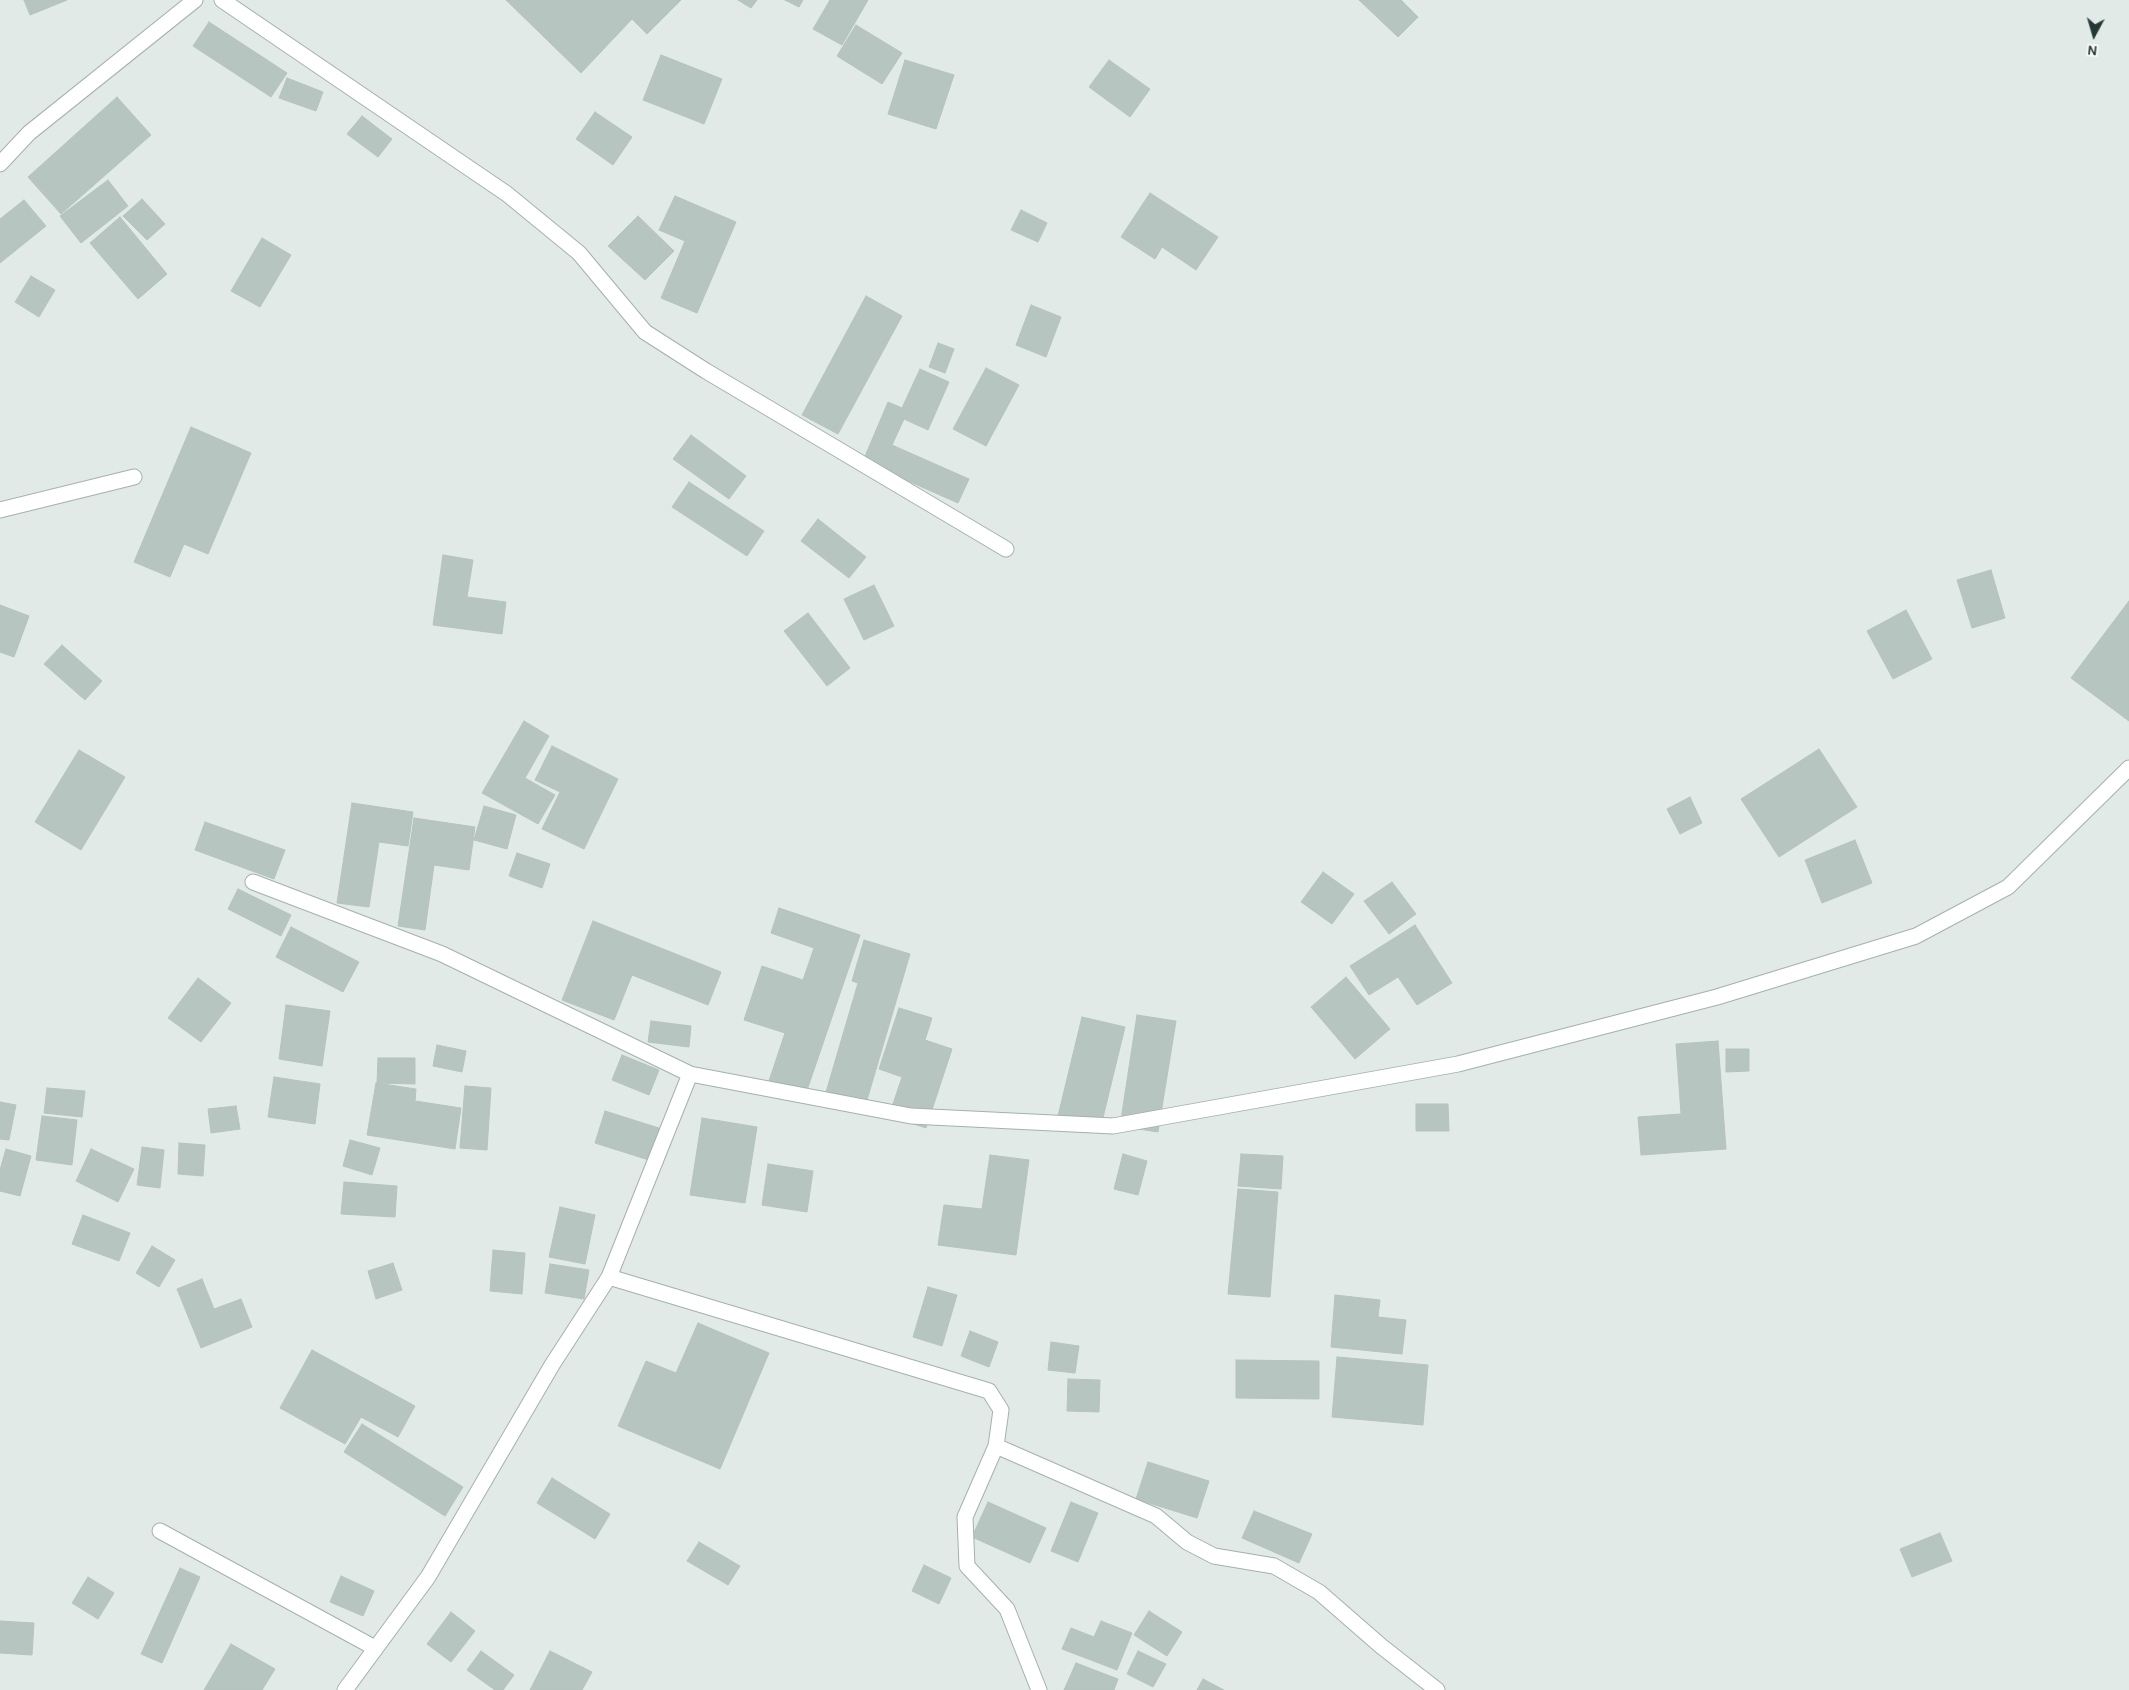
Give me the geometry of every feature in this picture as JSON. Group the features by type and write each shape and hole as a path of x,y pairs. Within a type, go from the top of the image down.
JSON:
{"street":[{"path":"0,164 28,133 196,0"},
{"path":"222,0 507,194 579,253 645,332 706,371 1006,548"},
{"path":"0,510 134,477"},
{"path":"252,882 442,954 690,1074 911,1116 1113,1126 1458,1064 1717,996 1916,936 2008,887 2129,768"},
{"path":"348,1689 375,1648 428,1577 552,1365 609,1277 690,1074"},
{"path":"609,1277 989,1391 1001,1410 996,1446 965,1517 967,1566 1007,1609 1039,1690"},
{"path":"996,1446 1156,1516 1188,1542 1214,1556 1274,1566 1319,1592 1381,1646 1437,1690"},
{"path":"160,1531 375,1648"}],"building":[{"path":"24,0 67,0 30,15"},
{"path":"506,0 681,0 647,34 632,19 581,73"},
{"path":"738,0 757,0 751,8"},
{"path":"785,0 803,0 799,7"},
{"path":"830,0 868,0 842,45 813,29"},
{"path":"1359,0 1401,0 1418,17 1398,37"},
{"path":"209,22 287,73 271,97 193,46"},
{"path":"856,25 902,53 882,84 837,56"},
{"path":"661,55 722,79 704,124 643,100"},
{"path":"905,60 954,75 936,129 888,114"},
{"path":"1109,60 1150,89 1130,117 1089,87"},
{"path":"287,78 323,92 316,111 279,98"},
{"path":"117,97 151,135 61,214 28,177"},
{"path":"595,112 632,137 613,165 576,139"},
{"path":"362,116 392,139 378,157 347,134"},
{"path":"108,180 128,206 81,243 60,216"},
{"path":"1150,193 1218,237 1196,270 1162,247 1155,259 1121,237"},
{"path":"675,196 736,222 697,313 661,298 685,241 659,230"},
{"path":"142,199 165,224 147,240 123,216"},
{"path":"24,200 46,226 0,263 0,219"},
{"path":"1021,210 1047,223 1038,242 1011,230"},
{"path":"638,216 674,251 645,280 608,246"},
{"path":"120,217 167,274 138,299 90,243"},
{"path":"262,238 291,255 260,307 231,291"},
{"path":"31,276 55,290 39,317 15,302"},
{"path":"866,296 902,316 838,434 802,415"},
{"path":"1031,305 1061,317 1046,357 1016,345"},
{"path":"938,343 954,349 945,373 929,367"},
{"path":"986,368 1019,385 986,446 953,429"},
{"path":"920,369 949,382 928,430 904,419 892,445 969,479 958,503 863,461 888,402 902,408"},
{"path":"191,427 251,453 208,554 184,544 170,577 134,562"},
{"path":"691,435 746,476 729,499 673,459"},
{"path":"689,482 764,531 747,556 672,507"},
{"path":"818,519 866,557 849,578 801,541"},
{"path":"443,555 473,560 467,597 506,602 502,634 433,625"},
{"path":"1991,570 2005,618 1972,628 1957,580"},
{"path":"874,585 894,626 864,640 844,599"},
{"path":"2129,601 2129,721 2071,678"},
{"path":"0,605 29,616 14,657 0,652"},
{"path":"1906,610 1932,659 1893,679 1867,631"},
{"path":"808,613 850,668 827,686 784,631"},
{"path":"62,645 102,681 85,700 44,664"},
{"path":"524,721 549,736 525,778 555,795 538,824 482,793"},
{"path":"552,746 618,779 584,849 542,829 560,792 535,780"},
{"path":"1819,749 1857,807 1779,857 1741,799"},
{"path":"79,750 125,777 81,850 35,822"},
{"path":"1690,797 1702,823 1680,834 1667,809"},
{"path":"352,803 413,812 408,846 379,842 369,907 337,903"},
{"path":"484,806 516,815 507,849 474,840"},
{"path":"414,818 475,827 469,870 434,865 425,930 398,926"},
{"path":"205,822 285,850 274,879 195,850"},
{"path":"1855,840 1872,883 1822,903 1805,860"},
{"path":"517,853 550,864 542,888 509,876"},
{"path":"1323,872 1354,894 1332,924 1301,902"},
{"path":"1392,882 1416,914 1389,934 1364,901"},
{"path":"238,889 291,915 281,936 228,909"},
{"path":"779,908 860,935 804,1099 767,1087 785,1033 744,1020 762,966 803,980 814,948 771,933"},
{"path":"593,921 721,972 708,1005 632,975 614,1020 562,1000"},
{"path":"1415,925 1452,983 1417,1005 1398,977 1369,995 1350,966"},
{"path":"291,927 359,962 343,992 276,957"},
{"path":"864,940 910,954 864,1110 824,1099 858,983 852,981"},
{"path":"1346,977 1390,1029 1355,1059 1311,1007"},
{"path":"198,978 231,1003 201,1042 168,1018"},
{"path":"286,1005 330,1011 322,1066 279,1059"},
{"path":"899,1008 932,1018 925,1040 952,1049 926,1128 889,1116 902,1077 879,1069"},
{"path":"1137,1015 1176,1021 1158,1132 1120,1126"},
{"path":"1082,1017 1125,1027 1100,1130 1057,1120"},
{"path":"651,1021 691,1026 689,1047 648,1042"},
{"path":"1718,1041 1726,1149 1641,1155 1638,1117 1681,1114 1676,1044"},
{"path":"437,1045 466,1051 462,1072 433,1066"},
{"path":"1726,1049 1749,1049 1749,1071 1726,1072"},
{"path":"622,1055 659,1070 649,1095 612,1080"},
{"path":"378,1058 415,1058 415,1084 377,1083"},
{"path":"274,1077 320,1084 315,1124 268,1117"},
{"path":"376,1083 416,1089 415,1101 461,1108 455,1149 367,1135"},
{"path":"465,1086 491,1088 487,1150 460,1148"},
{"path":"47,1088 85,1091 82,1117 44,1113"},
{"path":"0,1102 16,1105 9,1140 0,1139"},
{"path":"1416,1104 1448,1104 1449,1131 1416,1131"},
{"path":"236,1106 240,1129 211,1133 208,1109"},
{"path":"605,1111 662,1129 652,1161 595,1143"},
{"path":"42,1116 77,1120 72,1165 36,1160"},
{"path":"702,1118 757,1127 745,1203 690,1195"},
{"path":"350,1140 380,1148 372,1175 343,1166"},
{"path":"179,1143 205,1145 203,1176 178,1174"},
{"path":"142,1147 164,1150 160,1188 137,1185"},
{"path":"6,1149 31,1156 20,1196 0,1191 0,1170"},
{"path":"91,1149 134,1169 118,1202 76,1181"},
{"path":"1123,1154 1147,1161 1138,1195 1114,1189"},
{"path":"1241,1154 1283,1156 1281,1189 1238,1186"},
{"path":"990,1155 1029,1160 1016,1255 938,1245 944,1205 982,1209"},
{"path":"768,1164 813,1171 807,1212 762,1205"},
{"path":"344,1182 397,1186 395,1217 341,1214"},
{"path":"1238,1189 1278,1192 1270,1297 1228,1294"},
{"path":"560,1207 595,1215 585,1264 549,1257"},
{"path":"83,1215 130,1233 119,1261 72,1244"},
{"path":"152,1246 175,1260 159,1287 136,1273"},
{"path":"493,1250 525,1253 522,1294 490,1291"},
{"path":"393,1263 402,1290 376,1299 368,1271"},
{"path":"550,1264 589,1270 584,1299 545,1293"},
{"path":"202,1279 214,1309 241,1299 252,1327 201,1348 177,1289"},
{"path":"928,1287 957,1295 942,1346 913,1337"},
{"path":"1335,1295 1380,1300 1378,1317 1406,1320 1402,1354 1331,1347"},
{"path":"698,1323 769,1353 720,1469 618,1426 646,1361 676,1373"},
{"path":"970,1331 998,1342 989,1367 961,1356"},
{"path":"1051,1342 1079,1346 1075,1373 1048,1370"},
{"path":"312,1350 415,1406 398,1437 361,1417 345,1444 280,1408"},
{"path":"1337,1357 1428,1365 1423,1425 1332,1417"},
{"path":"1236,1360 1319,1361 1319,1399 1236,1398"},
{"path":"1068,1379 1100,1380 1099,1412 1067,1411"},
{"path":"362,1424 463,1487 445,1516 344,1452"},
{"path":"1148,1462 1209,1481 1197,1518 1136,1499"},
{"path":"552,1478 610,1514 595,1539 537,1503"},
{"path":"988,1502 1046,1528 1030,1563 972,1537"},
{"path":"1071,1502 1098,1513 1078,1562 1051,1551"},
{"path":"1254,1511 1312,1534 1299,1563 1242,1538"},
{"path":"1940,1533 1952,1561 1912,1577 1900,1549"},
{"path":"699,1542 740,1566 728,1585 687,1561"},
{"path":"924,1565 951,1578 939,1604 912,1591"},
{"path":"180,1568 200,1577 162,1663 141,1654"},
{"path":"341,1576 374,1591 363,1616 330,1602"},
{"path":"88,1577 114,1593 98,1619 72,1603"},
{"path":"1149,1611 1182,1632 1167,1656 1134,1635"},
{"path":"451,1612 475,1631 451,1662 427,1644"},
{"path":"0,1621 34,1623 32,1655 0,1653"},
{"path":"1101,1621 1132,1633 1117,1670 1062,1649 1071,1628 1094,1637"},
{"path":"231,1644 275,1669 262,1690 204,1690"},
{"path":"481,1651 514,1675 503,1690 495,1690 467,1670"},
{"path":"550,1651 592,1672 582,1690 530,1690"},
{"path":"1138,1651 1166,1664 1153,1687 1127,1674"},
{"path":"1076,1663 1118,1679 1114,1690 1064,1690"},
{"path":"1203,1679 1224,1690 1197,1690"}]}
